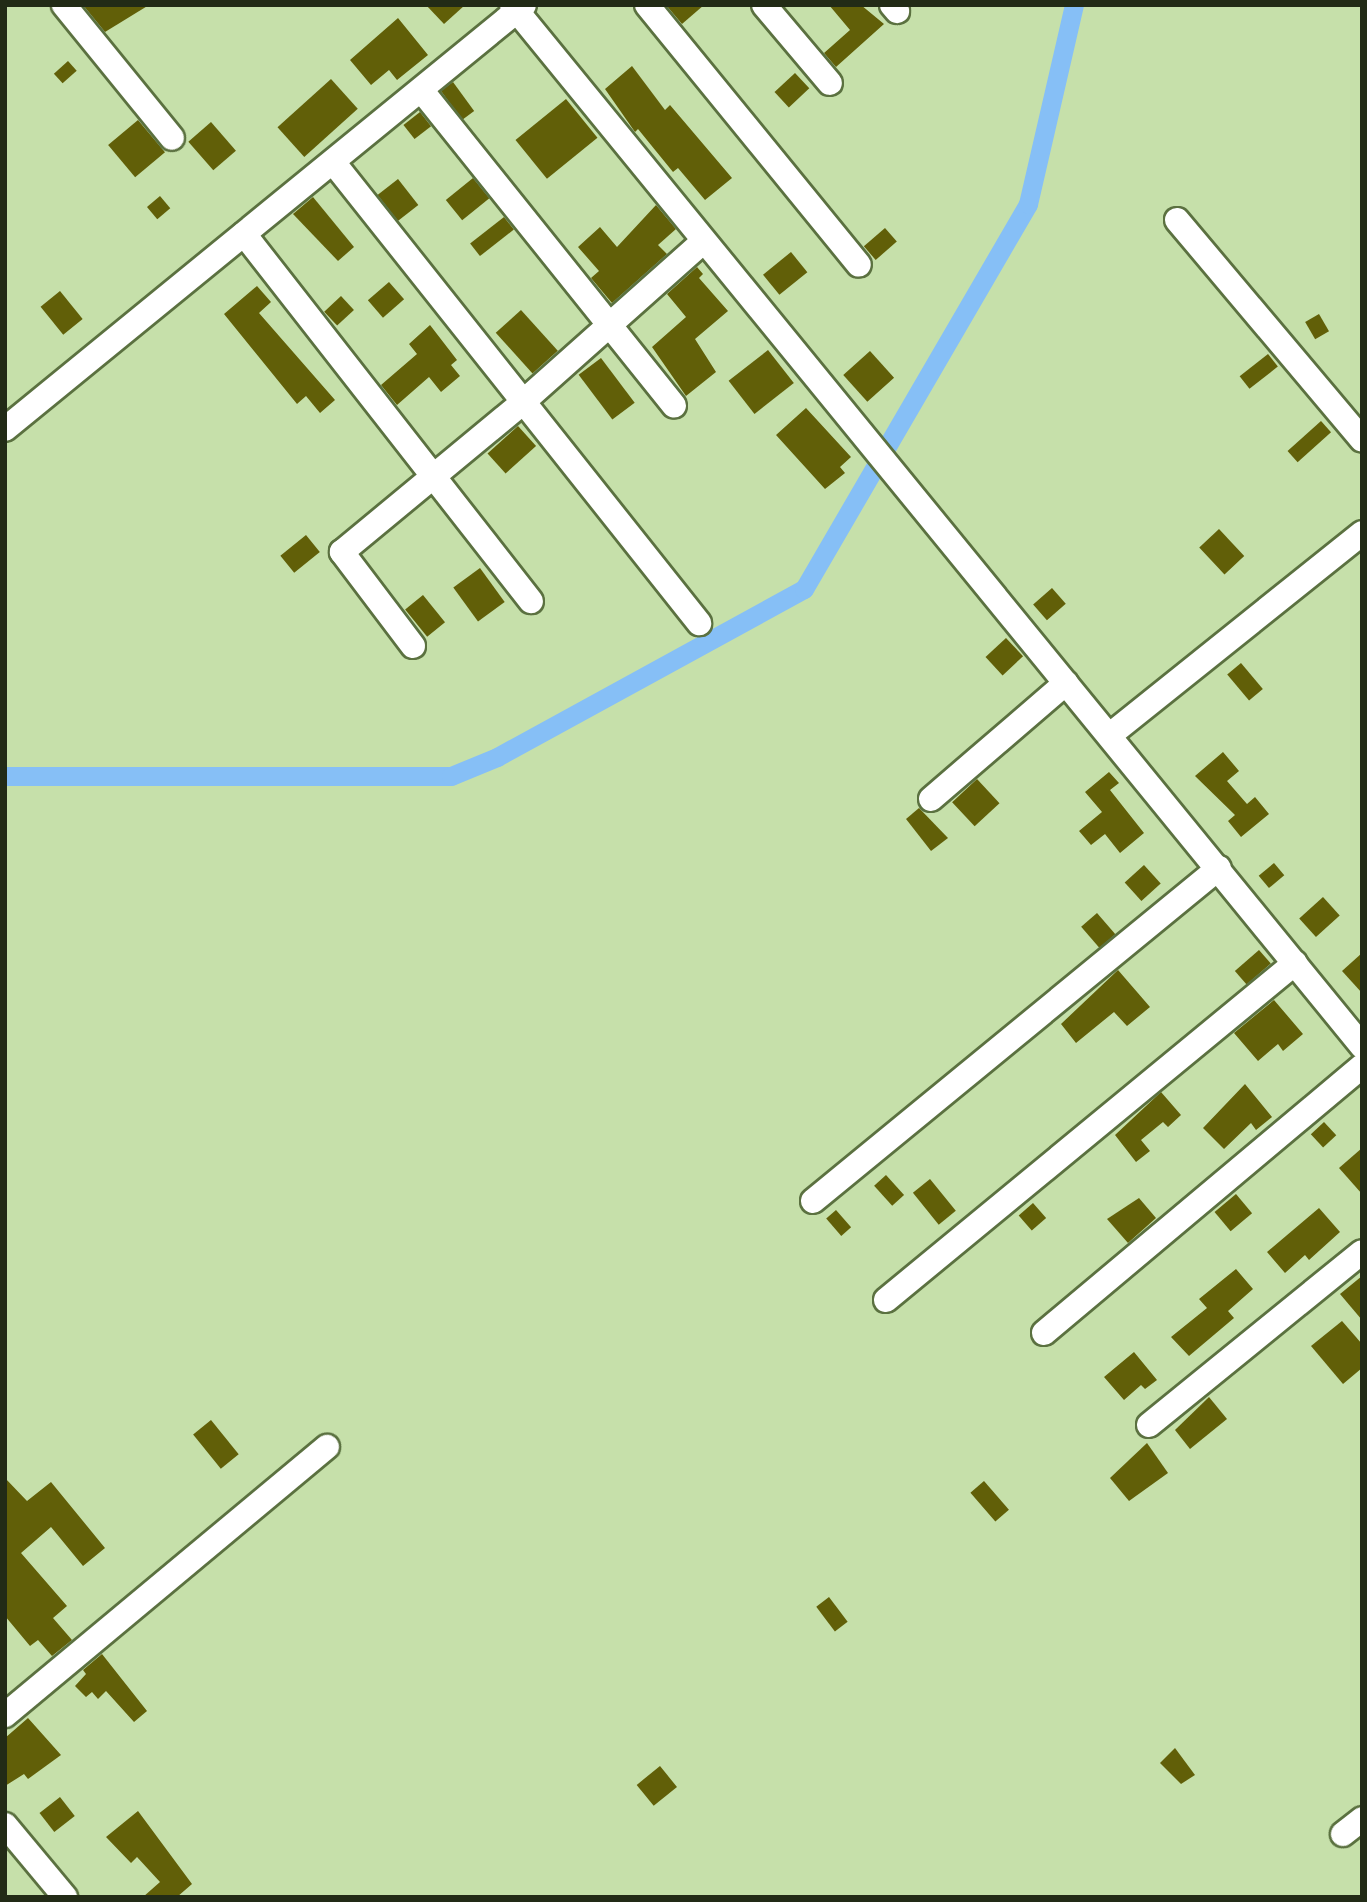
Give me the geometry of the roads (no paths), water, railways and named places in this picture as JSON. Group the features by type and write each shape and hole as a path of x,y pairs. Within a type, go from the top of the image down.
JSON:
{"street":[{"path":"64,5 172,138"},
{"path":"647,5 859,265"},
{"path":"764,5 830,83"},
{"path":"5,429 422,91 518,7 704,241 1362,1046"},
{"path":"422,91 674,405"},
{"path":"333,162 699,622"},
{"path":"1177,220 1362,440"},
{"path":"244,234 531,601"},
{"path":"413,646 341,555 612,326 704,241"},
{"path":"1110,735 1357,547"},
{"path":"931,799 1066,683"},
{"path":"813,1201 1219,868"},
{"path":"886,1300 1295,963"},
{"path":"1044,1333 1362,1066"},
{"path":"1149,1425 1362,1251"},
{"path":"5,1715 327,1447"},
{"path":"5,1825 65,1897"}],"waterway":[{"path":"5,776 451,776 497,757 804,589 1028,204 1074,5"}]}
